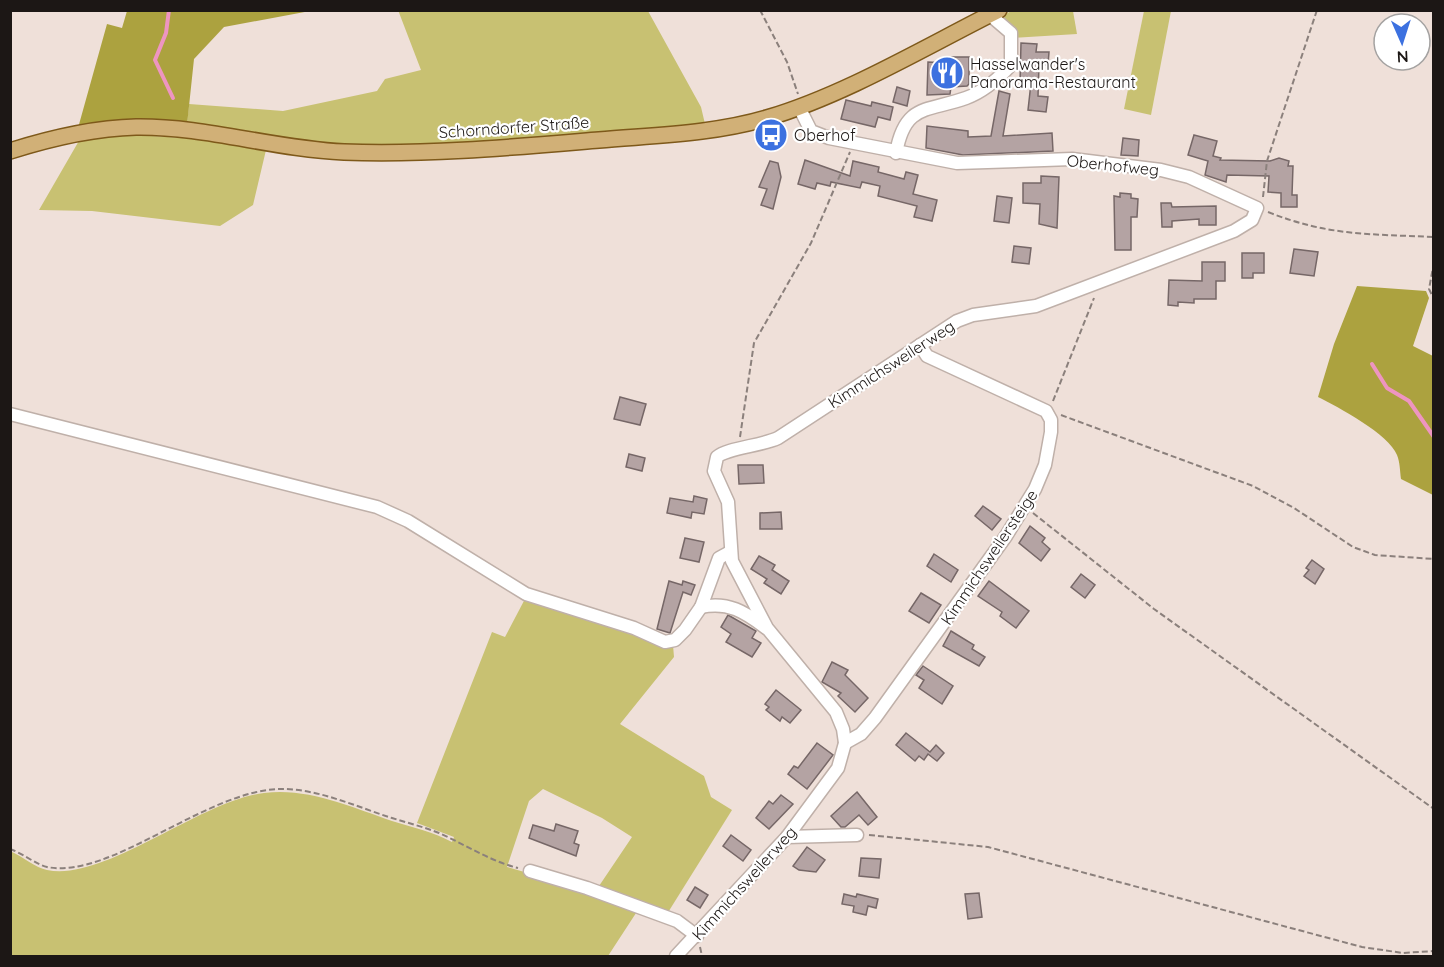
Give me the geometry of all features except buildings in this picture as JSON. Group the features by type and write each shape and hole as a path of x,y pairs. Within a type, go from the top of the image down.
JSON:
{"main road":[{"name":"Schorndorfer Straße","path":"10,152 81,133 136,127 181,130 320,150 392,152 461,150 707,130 756,121 799,107 994,13"}],"street":[{"path":"896,153 903,127 914,114 930,106 972,95 1001,76 1011,64 1011,33 994,13"},
{"name":"Oberhofweg","path":"799,107 814,133 852,144 966,164 1078,159 1161,170 1189,177 1259,209"},
{"name":"Kimmichsweilerweg","path":"676,957 787,837 838,768 845,743 843,729 836,712 767,628 732,561 728,502 715,474 714,464 722,453 761,445 778,438 962,318 1028,308 1234,231 1252,220 1259,209"},
{"path":"920,345 927,356 1048,414"},
{"path":"10,414 377,507 408,521 526,594 617,623 661,641 672,641 682,634 701,607 719,558 730,552"},
{"name":"Kimmichsweilersteige","path":"845,743 861,734 875,718 1026,506 1040,478 1046,458 1052,423 1048,414"},
{"name":"Kimmichsweilerweg","path":"701,607 715,604 734,608 767,628"},
{"path":"787,837 857,835"},
{"path":"530,871 581,886 676,921 696,936"}],"path":[{"path":"760,10 796,81 799,107"},
{"path":"1317,10 1267,161 1259,209 1298,224 1328,232 1434,237"},
{"path":"738,450 754,343 811,243 838,183 852,144"},
{"path":"1434,262 1429,289 1434,299"},
{"path":"1099,280 1083,328 1048,414 1061,415 1228,476 1284,502 1351,547 1375,555 1434,559"},
{"path":"1026,506 1148,604 1434,809"},
{"path":"10,849 46,867 77,866 107,857 231,800 257,792 285,789 336,800 433,830 499,862 530,871"},
{"path":"857,835 988,847 1362,947 1403,953 1434,951"}],"shaded area":[{"path":"398,10 648,11 701,107 705,124 463,144 339,146 187,125 189,104 283,111 377,91 385,79 421,70"},
{"path":"127,11 310,11 224,27 194,59 187,125 78,128 107,24 122,28"},
{"path":"1011,11 1073,11 1077,34 1014,38 1001,17"},
{"path":"1144,11 1171,11 1151,115 1124,109"},
{"path":"122,134 198,139 266,150 253,205 220,226 92,211 39,210 80,139"},
{"path":"1357,286 1426,291 1429,298 1413,346 1433,356 1433,495 1401,479 1397,455 1384,438 1338,407 1318,397 1334,344"},
{"path":"526,597 673,645 674,657 620,724 704,776 711,797 732,810 667,914 638,910 608,956 11,956 10,851 43,869 70,870 96,864 124,853 238,799 280,792 297,793 345,804 452,842 454,837 417,823 492,632 505,637","holes":["543,789 602,818 632,837 597,889 569,885 507,867 529,801"]}],"waterway":[{"path":"169,10 166,33 155,60 173,98"},
{"path":"1372,364 1387,388 1409,401 1434,437"}],"place":[{"name":"Hasselwander's Panorama-Restaurant","path":"947,73"},
{"name":"Oberhof","path":"771,135"}]}
